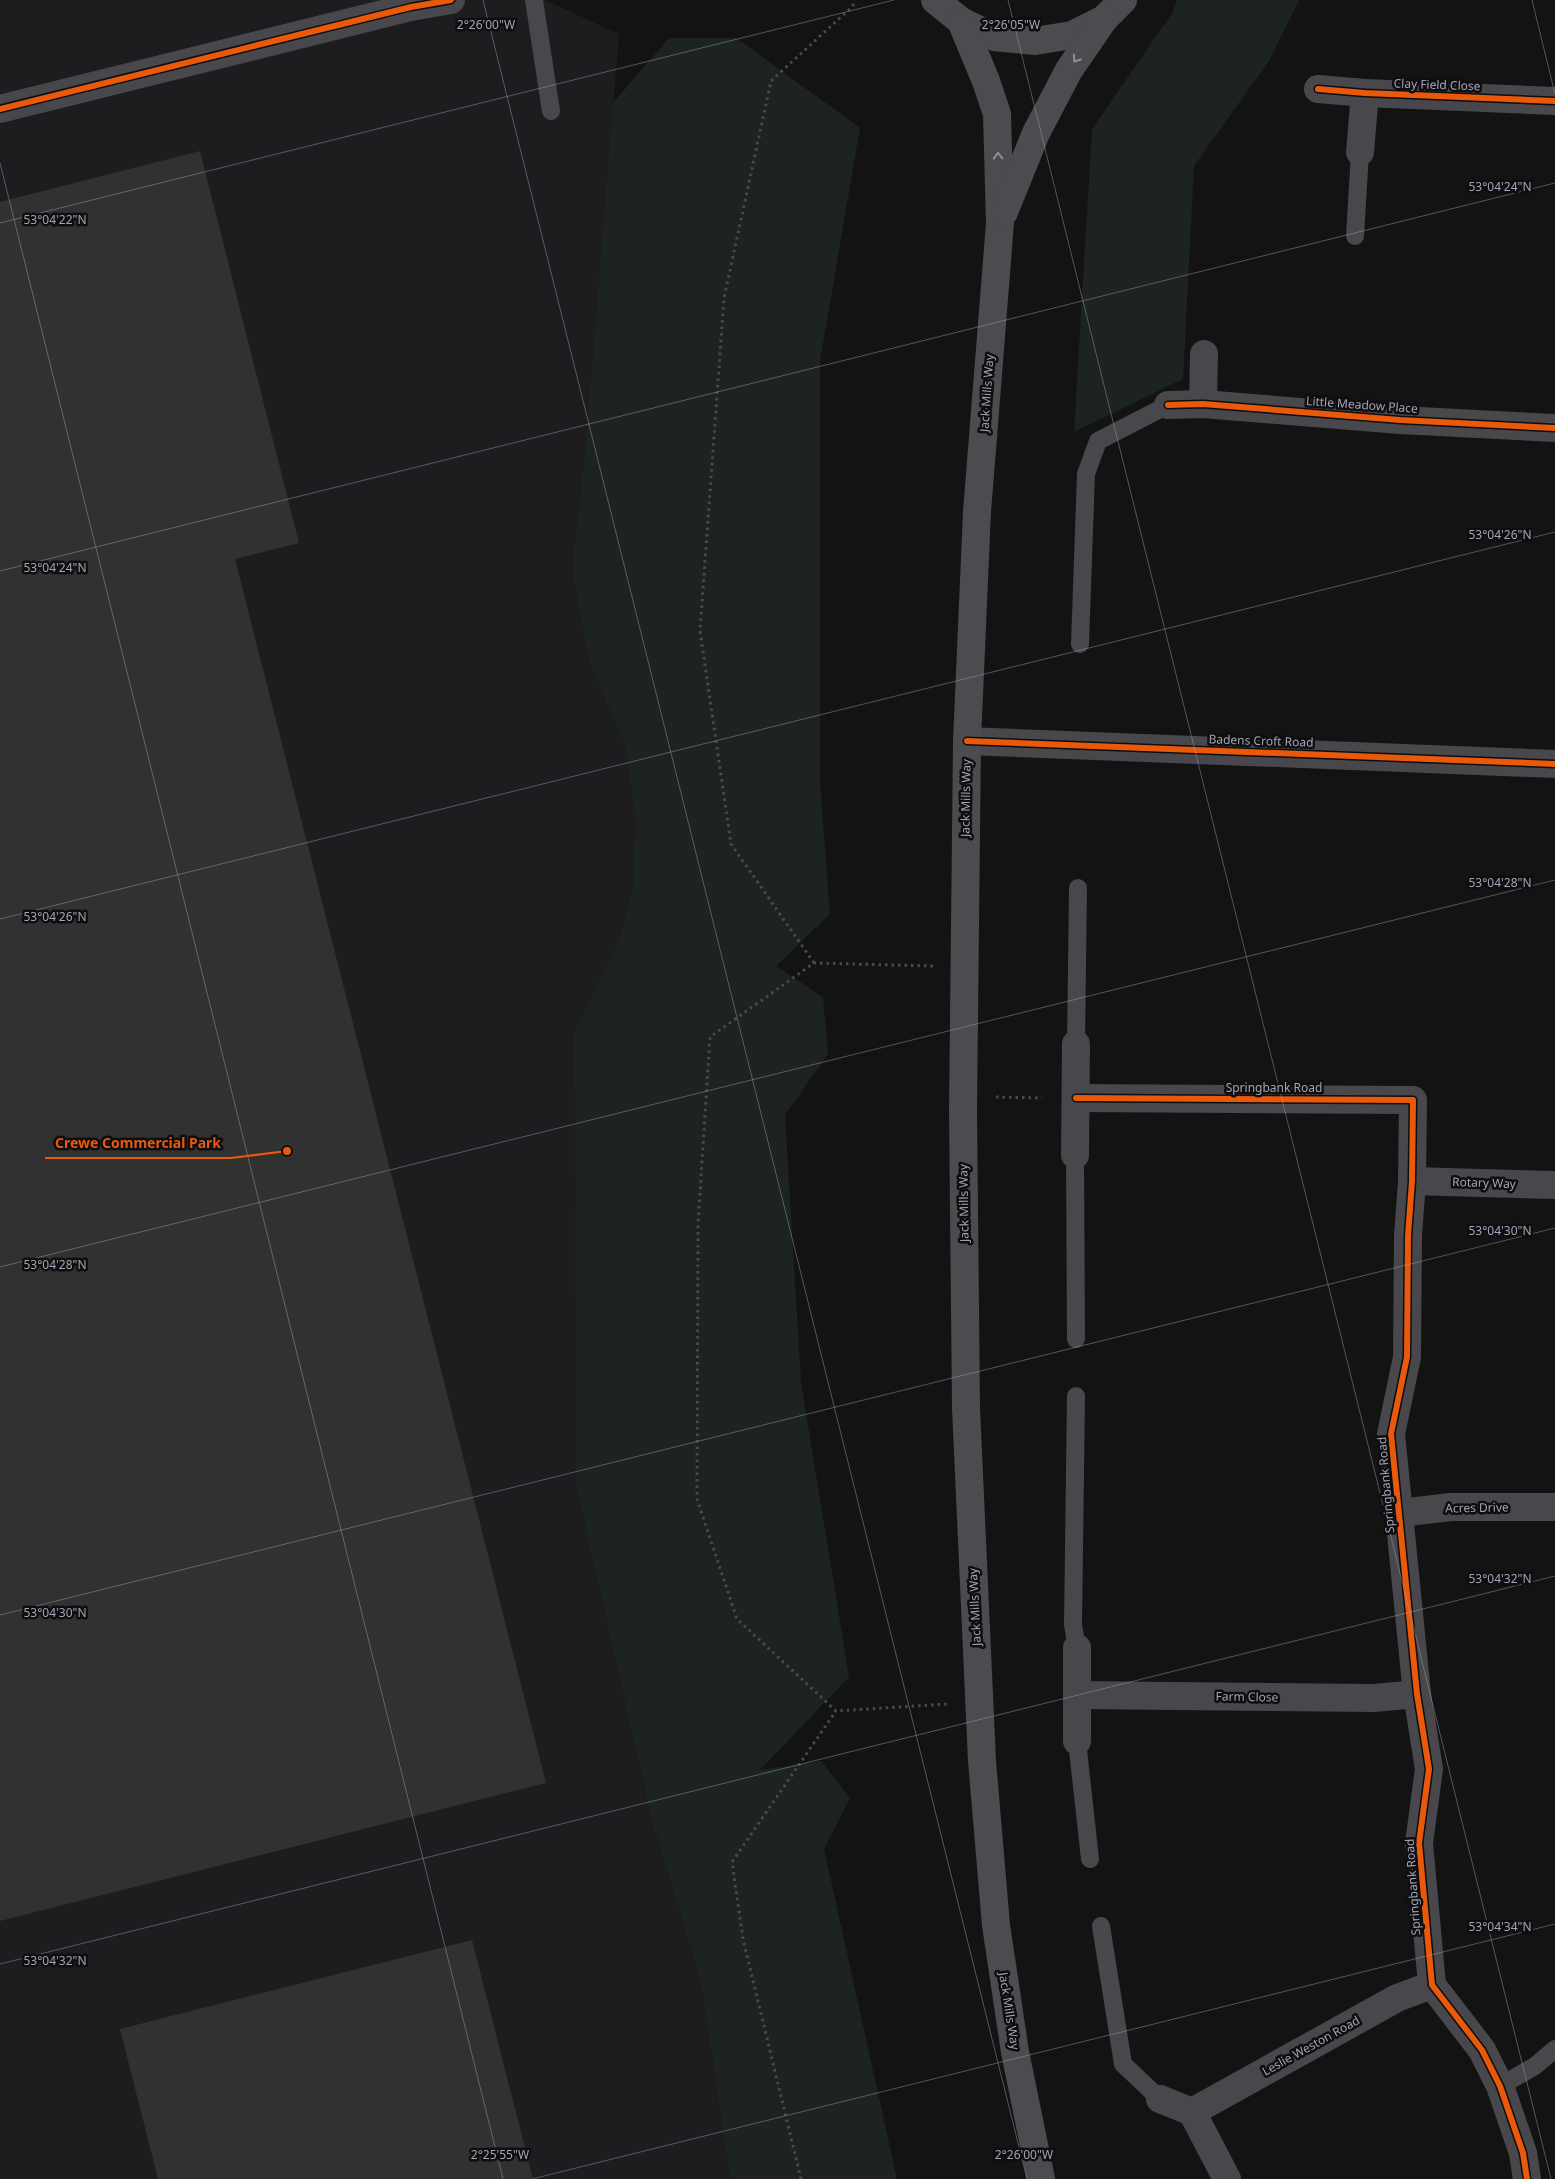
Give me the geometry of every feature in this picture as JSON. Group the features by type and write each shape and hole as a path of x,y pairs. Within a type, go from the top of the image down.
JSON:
{"main road":[{"path":"935,0 961,21 994,37 1035,41 1072,35 1113,9"},
{"name":"Jack Mills Way","path":"1000,223 1036,133 1069,70 1113,9"},
{"name":"Jack Mills Way","path":"961,21 986,81 997,114 1000,223 977,512 966,741 963,1097 966,1408 982,1762 996,1925 1015,2052 1041,2179"}],"street":[{"path":"0,109 410,4 451,0"},
{"name":"Clay Field Close","path":"1318,89 1365,93 1555,101"},
{"path":"1360,152 1365,93"},
{"path":"1203,404 1204,354"},
{"name":"Little Meadow Place","path":"1168,405 1203,404 1400,420 1555,428"},
{"name":"Badens Croft Road","path":"966,741 1555,764"},
{"path":"1074,1154 1076,1044"},
{"name":"Springbank Road","path":"1076,1098 1413,1100 1412,1181 1408,1236 1407,1357 1391,1434 1418,1694 1429,1769 1418,1843 1432,1985"},
{"name":"Rotary Way","path":"1412,1181 1555,1185"},
{"name":"Acres Drive","path":"1400,1513 1451,1507 1555,1507"},
{"path":"1076,1648 1077,1741"},
{"name":"Farm Close","path":"1077,1695 1374,1698 1418,1694"},
{"path":"1432,1985 1482,2050 1500,2086 1523,2152 1527,2179"},
{"name":"Leslie Weston Road","path":"1192,2112 1396,1998 1432,1985"},
{"path":"1160,2099 1192,2112 1227,2179"}],"lane":[{"path":"534,0 551,112"},
{"path":"1355,236 1360,152"},
{"path":"1080,644 1086,474 1098,441 1168,405"},
{"path":"1076,1044 1078,888"},
{"path":"1074,1154 1076,1339"},
{"path":"1076,1396 1074,1625 1076,1648"},
{"path":"1077,1741 1090,1859"},
{"path":"1101,1926 1123,2064 1160,2099"},
{"path":"1500,2086 1535,2066 1555,2049"}],"path":[{"path":"814,963 732,844 700,631 724,298 771,81 853,6 853,0"},
{"path":"964,967 814,963 710,1037 698,1224 697,1499 737,1619 836,1711 980,1701"},
{"path":"963,1097 1076,1098"},
{"path":"801,2179 743,1939 732,1862 836,1711"}],"shaded area":[{"path":"0,0 545,0 619,34 585,450 572,568 588,659 625,745 635,815 633,890 619,939 574,1031 576,1486 652,1821 701,1982 730,2179 0,2179"},
{"path":"1177,0 1299,0 1269,61 1194,166 1183,379 1074,432 1092,129 1173,12"},
{"path":"669,38 736,38 860,128 820,361 820,781 830,914 776,966 823,997 828,1054 785,1115 801,1382 849,1677 760,1770 821,1761 850,1798 824,1849 897,2179 730,2179 701,1982 652,1821 576,1486 574,1031 619,939 633,890 635,815 625,745 588,659 572,568 585,450 613,103"}],"building":[{"path":"200,151 299,543 235,559 546,1783 0,1921 0,202"},
{"path":"472,1940 533,2179 158,2179 120,2029"}],"cycle path":[{"path":"0,109 411,7 451,0"},
{"path":"1318,89 1365,93 1555,101"},
{"path":"1168,405 1203,404 1400,420 1555,428"},
{"path":"967,741 1555,764"},
{"path":"1076,1098 1413,1100 1412,1181 1408,1236 1407,1357 1391,1434 1417,1694 1429,1769 1419,1843 1432,1985 1482,2050 1500,2086 1523,2153 1527,2179"}],"place":[{"name":"Crewe Commercial Park","path":"287,1151"}]}
